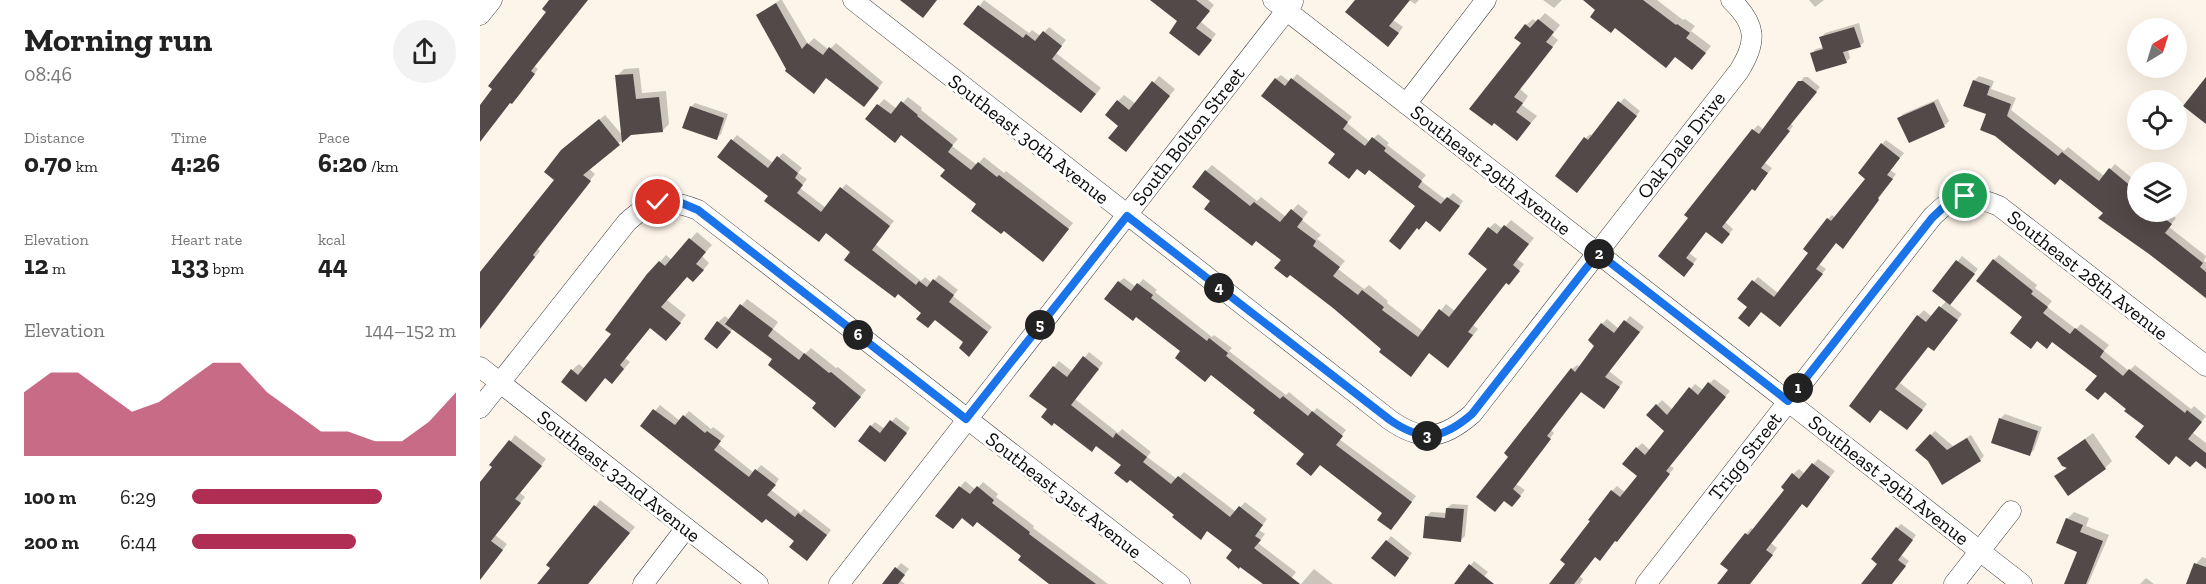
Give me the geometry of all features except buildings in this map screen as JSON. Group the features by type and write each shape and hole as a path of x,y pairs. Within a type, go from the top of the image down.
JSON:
{"street":[{"path":"480,15 492,0"},
{"name":"Southeast 30th Avenue","path":"853,0 1390,420 1417,434 1442,435"},
{"path":"1406,104 1486,0"},
{"name":"Oak Dale Drive","path":"1442,435 1456,428 1472,414 1739,71 1751,46 1753,32 1747,17 1731,0"},
{"name":"South Bolton Street","path":"839,584 1127,216 1284,3"},
{"name":"Southeast 29th Avenue","path":"1284,3 1406,104 2022,584"},
{"name":"Southeast 28th Avenue","path":"1965,196 1979,198 1999,206 2206,366"},
{"name":"Trigg Street","path":"1646,584 1932,218 1951,200 1965,196"},
{"name":"Southeast 31st Avenue","path":"500,383 627,222 642,209 658,202 679,202 698,210 1180,584"},
{"name":"Southeast 32nd Avenue","path":"480,367 758,584"},
{"path":"480,408 500,383"},
{"path":"1954,584 2011,511"},
{"path":"643,584 686,528"}],"route":[{"path":"658,202 679,202 698,210 966,419 1127,216 1390,420 1417,434 1430,436 1442,435 1456,428 1472,414 1598,253 1788,401 1932,218 1951,200 1965,196"}]}
